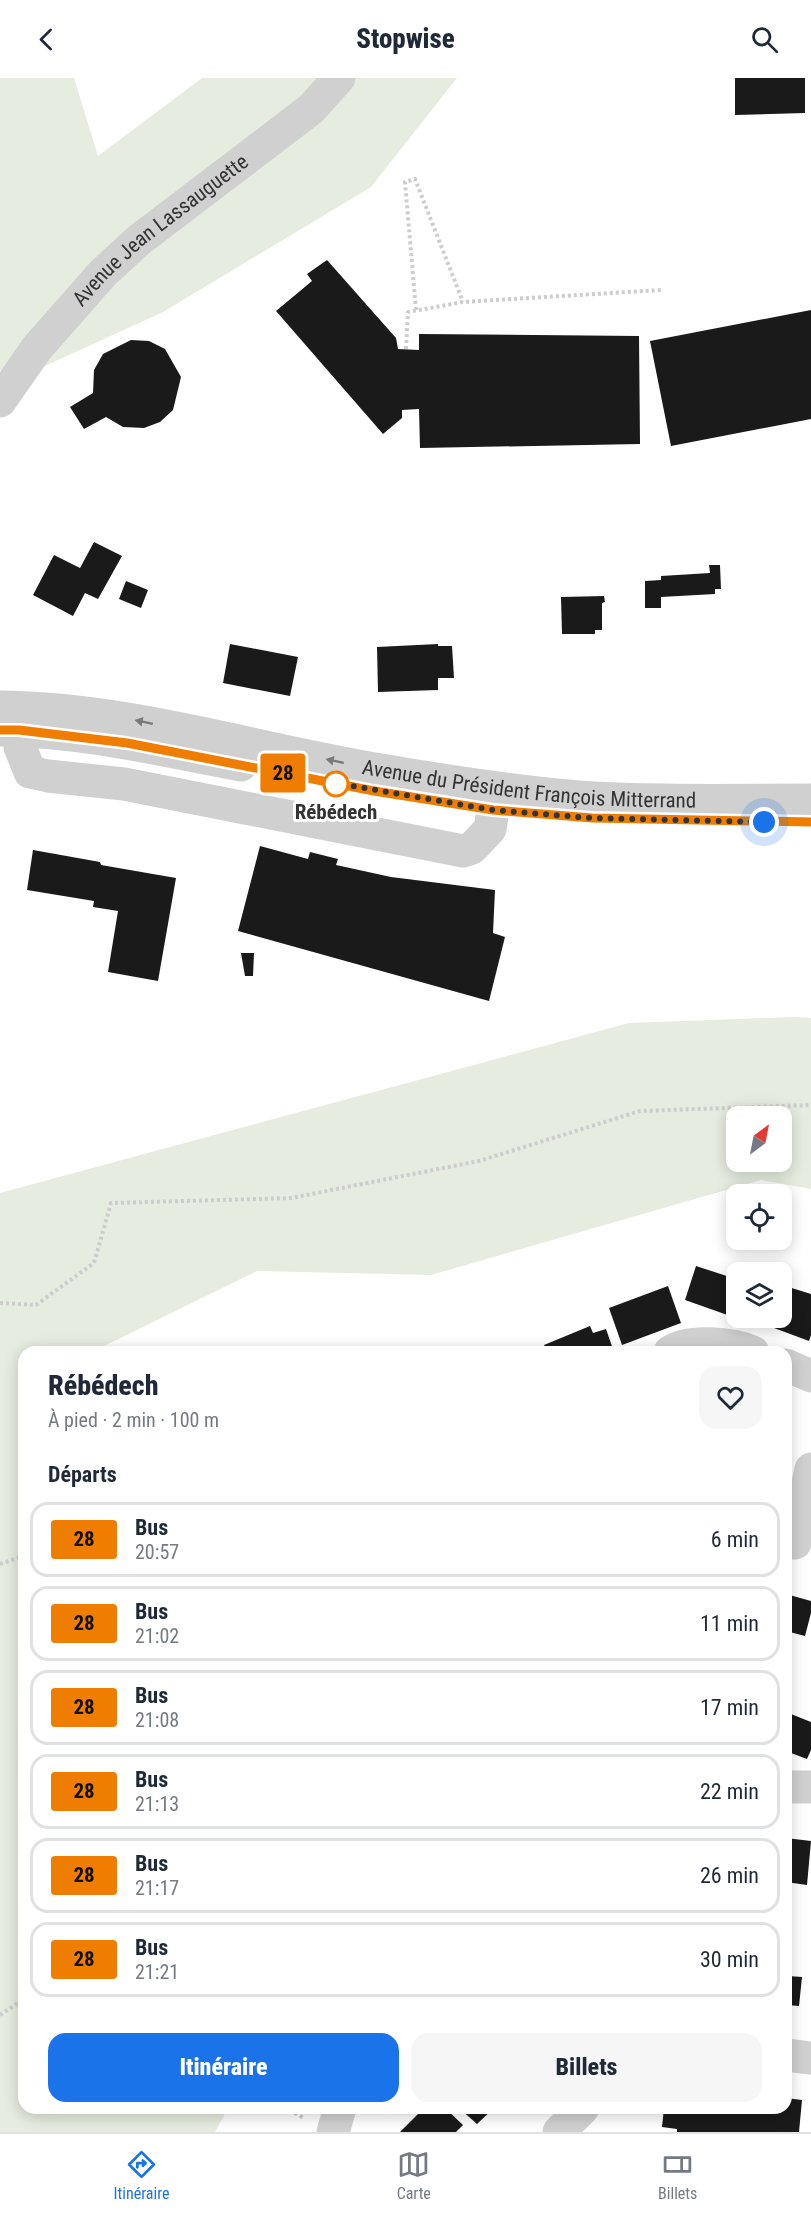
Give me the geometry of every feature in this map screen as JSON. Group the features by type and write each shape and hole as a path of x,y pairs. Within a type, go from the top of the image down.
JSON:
{"street":[{"name":"Avenue Jean Lassauguette","path":"0,401 37,348 103,273 139,240 311,109 339,78"},
{"name":"Avenue du Président François Mitterrand","path":"9,719 130,719 378,770 495,789 691,801 811,800"},
{"name":"Avenue du Président François Mitterrand","path":"9,719 374,791 493,810 603,819 811,822"},
{"path":"9,719 30,772 48,776 124,784 463,851 472,848 490,829 493,810"},
{"path":"688,1346 708,1343 723,1346"},
{"path":"792,1368 811,1376"},
{"path":"795,1543 811,1469"},
{"path":"792,1787 811,1787"},
{"path":"792,2056 811,2058"},
{"path":"333,2132 338,2114"},
{"path":"559,2132 577,2114"}],"path":[{"path":"416,310 405,182 415,179 463,302"},
{"path":"406,349 408,312 416,310 463,302 661,290"},
{"path":"0,1303 36,1305 94,1263 111,1203 291,1198 479,1161 640,1111 811,1105"},
{"path":"0,1564 18,1558"},
{"path":"0,2015 18,2003"}],"shaded area":[{"path":"0,78 74,78 98,156 202,78 457,78 371,187 163,312 10,382 0,370"},
{"path":"811,1018 811,1189 761,1180 747,1184 726,1184 726,1190 431,1275 257,1271 104,1346 18,1346 18,2114 225,2114 215,2132 0,2132 0,1193 629,1023"}],"building":[{"path":"735,78 805,78 805,113 735,115"},
{"path":"327,260 396,338 398,349 419,350 419,334 639,336 640,444 420,448 419,409 402,410 402,418 383,434 276,311 312,281 307,274"},
{"path":"811,310 811,419 671,446 650,341"},
{"path":"131,340 149,341 165,349 181,377 173,410 160,422 144,428 123,427 106,417 84,429 70,407 93,393 94,370 103,354"},
{"path":"94,542 122,556 98,599 85,593 73,616 33,595 54,555 80,568"},
{"path":"709,565 720,565 721,589 715,589 715,594 661,597 661,608 645,608 645,581 661,580 661,576 710,573"},
{"path":"126,581 148,590 141,608 119,599"},
{"path":"604,596 602,630 595,630 595,634 562,634 561,597"},
{"path":"230,644 298,657 290,696 223,683"},
{"path":"438,644 438,646 452,646 454,678 438,678 438,690 378,692 377,647"},
{"path":"260,846 308,859 310,852 338,859 336,865 391,877 495,890 493,933 505,937 489,1001 238,931"},
{"path":"33,850 176,878 158,981 108,972 118,911 93,907 94,901 27,890"},
{"path":"241,953 254,953 253,976 245,976"},
{"path":"696,1266 726,1276 726,1314 685,1300"},
{"path":"668,1286 681,1323 622,1345 609,1308"},
{"path":"792,1288 811,1294 809,1341 774,1328 792,1328"},
{"path":"590,1326 593,1333 606,1329 612,1346 544,1346"},
{"path":"792,1596 811,1601 811,1613 805,1636 792,1633"},
{"path":"792,1714 811,1722 811,1750 807,1759 792,1753"},
{"path":"792,1839 811,1841 807,1885 792,1883"},
{"path":"792,1976 802,1977 799,2006 792,2005"},
{"path":"792,2099 802,2100 799,2132 677,2132 677,2129 662,2127 663,2114 792,2114"},
{"path":"418,2114 451,2114 463,2125 456,2132 400,2132"},
{"path":"466,2114 488,2114 477,2124"}],"bus line":[{"name":"28","path":"0,730 19,730 127,743 374,791 493,810 592,818 811,822"}],"place":[{"name":"Rébédech","path":"336,784"}],"route":[{"path":"336,784 329,782 493,810 592,818 764,822"}]}
